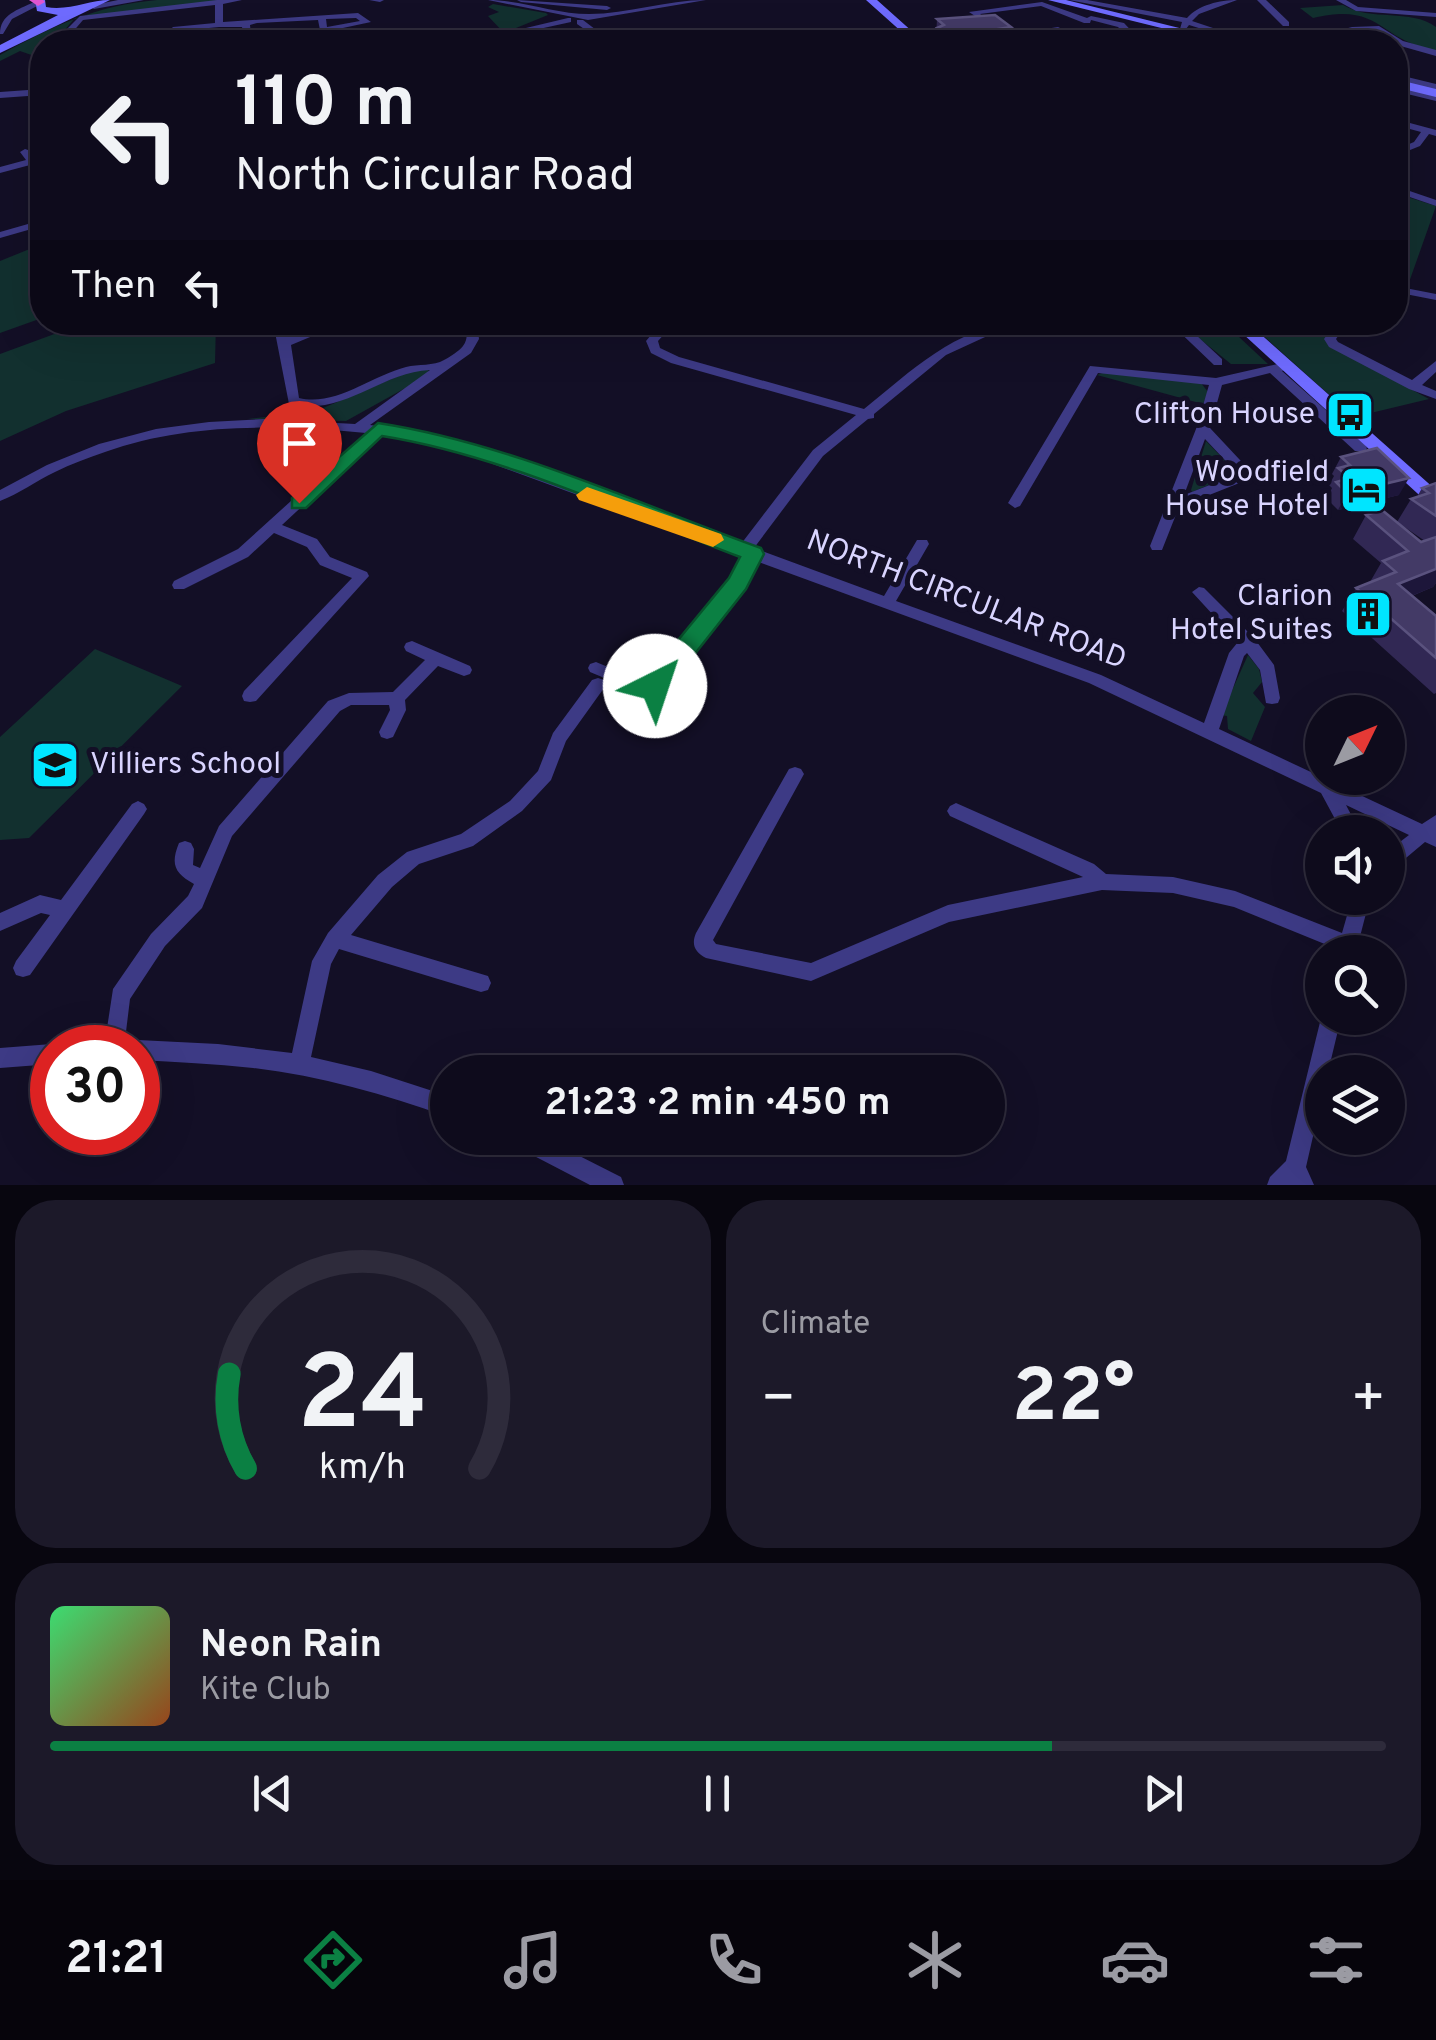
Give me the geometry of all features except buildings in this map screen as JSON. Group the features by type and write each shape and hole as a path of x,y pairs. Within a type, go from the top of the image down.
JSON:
{"main road":[{"path":"871,0 905,30"},
{"path":"1053,0 1093,17 1192,30"},
{"path":"36,30 99,3"},
{"path":"33,30 40,5 74,11"},
{"path":"0,50 30,33"},
{"path":"1408,87 1436,96"},
{"path":"1249,335 1279,368 1436,500"}],"street":[{"path":"99,3 139,0"},
{"path":"70,30 80,18 238,0"},
{"path":"492,0 554,11 575,18 592,30"},
{"path":"521,0 607,8"},
{"path":"522,30 575,18 701,0"},
{"path":"1073,0 1160,16 1190,30"},
{"path":"1147,0 1160,16"},
{"path":"1186,28 1203,8 1233,0"},
{"path":"1260,0 1286,24"},
{"path":"1340,0 1356,9 1407,16 1436,15"},
{"path":"981,18 974,12 1021,2 1055,6 1120,30"},
{"path":"218,3 219,26"},
{"path":"0,32 9,17 40,5"},
{"path":"176,30 321,17 358,15 366,22 324,30 321,17"},
{"path":"1050,30 1093,17"},
{"path":"1370,18 1383,30"},
{"path":"246,24 247,30"},
{"path":"1186,28 1195,30"},
{"path":"1347,30 1380,28"},
{"path":"1408,45 1436,53"},
{"path":"0,96 30,93"},
{"path":"1408,147 1417,144 1428,130 1436,96"},
{"path":"0,170 30,157"},
{"path":"1408,193 1436,202"},
{"path":"0,235 30,226"},
{"path":"1408,292 1436,297"},
{"path":"282,335 293,401 304,406 317,405 419,365 444,368"},
{"path":"284,344 307,335"},
{"path":"360,426 467,350 473,335"},
{"path":"656,335 652,340 655,350 675,360 869,415"},
{"path":"300,1062 322,962 335,939 385,880 413,858 467,840 516,806 545,775 559,738 597,676 655,686 738,583 748,552 818,453 869,415 948,346 976,335"},
{"path":"1190,335 1218,362"},
{"path":"1333,335 1332,344 1436,394"},
{"path":"1414,386 1436,364"},
{"path":"1015,502 1094,370 1216,382 1279,368 1360,448"},
{"path":"1157,546 1203,429 1216,382"},
{"name":"NORTH CIRCULAR ROAD","path":"0,496 60,463 117,440 175,428 234,422 360,426 447,442 1095,679 1305,776"},
{"path":"179,585 243,553 378,429"},
{"path":"1174,504 1247,474 1203,429"},
{"path":"250,696 362,576 326,562 312,543 273,527"},
{"path":"888,602 922,544"},
{"path":"1199,592 1266,664 1272,698"},
{"path":"1210,730 1238,653 1248,642"},
{"path":"412,647 464,670"},
{"path":"117,1025 120,996 158,940 195,902 225,831 334,706 349,699 397,698 436,658"},
{"path":"387,732 398,710 397,698"},
{"path":"794,774 703,939 704,947 713,952 811,972 948,914 1102,882 1173,885 1235,900 1317,935"},
{"name":"NORTH CIRCULAR ROAD","path":"1346,795 1433,832"},
{"path":"23,968 138,810"},
{"path":"956,811 1088,870 1102,882"},
{"path":"1405,851 1433,832"},
{"path":"185,849 184,869 204,880"},
{"path":"0,922 40,904 65,910"},
{"path":"335,939 481,983"},
{"path":"1278,1185 1299,1176 1327,1035"},
{"path":"160,1050 213,1051 300,1062 377,1079 430,1099"},
{"path":"0,1058 30,1056"},
{"path":"555,1155 612,1185"}],"green space":[{"path":"157,0 230,0 79,18"},
{"path":"493,4 548,15 511,30 501,30 488,16 499,12 488,7"},
{"path":"1343,5 1366,13 1426,21 1436,27 1436,51 1408,42 1408,30 1387,30 1353,15 1313,18 1300,8"},
{"path":"74,19 65,30 49,30"},
{"path":"30,39 30,54 20,51 0,61 0,55"},
{"path":"1408,197 1436,206 1408,285"},
{"path":"30,249 30,322 0,333 0,261"},
{"path":"52,335 216,335 215,363 66,411 0,441 0,354"},
{"path":"1195,335 1237,335 1268,364 1231,364"},
{"path":"1262,335 1326,335 1329,345 1429,399 1354,417"},
{"path":"429,368 427,376 346,421 248,419 316,411 408,372"},
{"path":"1105,372 1201,383 1208,392 1203,404 1097,375"},
{"path":"1206,441 1237,473 1192,492 1191,490"},
{"name":"Villiers School","path":"95,649 182,686 29,838 0,840 0,737"},
{"path":"1248,655 1259,669 1262,682 1253,693 1265,707 1251,741 1228,729 1227,716 1221,715"}],"slow traffic":[{"path":"587,495 713,540"}],"place":[{"name":"Clifton House","path":"1350,415"},
{"name":"Woodfield House Hotel","path":"1364,490"},
{"name":"Clarion Hotel Suites","path":"1368,614"},
{"name":"Villiers School","path":"55,765"}],"route":[{"path":"299,503 378,429 432,438 496,459 753,554 738,583 655,686"}]}
